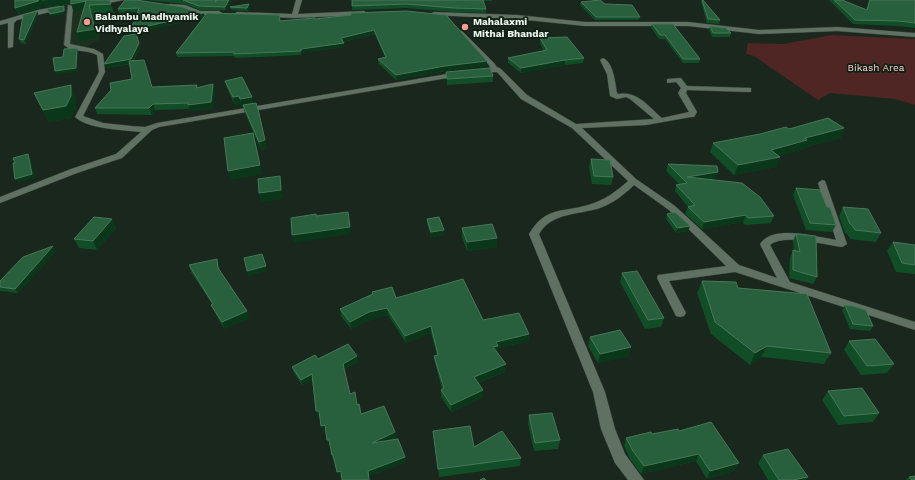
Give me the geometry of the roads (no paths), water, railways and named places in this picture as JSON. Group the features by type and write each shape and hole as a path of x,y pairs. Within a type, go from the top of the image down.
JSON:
{"street":[{"path":"93,3 121,0"},
{"path":"294,16 299,0"},
{"path":"0,23 38,12 74,5 67,45 73,49 92,49 100,54 102,72 79,117 123,128 148,130"},
{"path":"162,5 184,8 199,13 294,16 374,13"},
{"path":"430,14 517,17 608,24 688,24 759,32 837,29 915,35"},
{"path":"454,16 454,24 492,64 494,69"},
{"path":"10,47 11,22 15,19"},
{"path":"603,60 610,74 613,94 617,97 626,95 633,96 660,120"},
{"path":"0,200 74,171 119,156 149,128 157,125 218,114 263,108 347,92 494,69 499,70 524,97 574,126 633,181 672,208 735,268"},
{"path":"670,81 678,80 685,88 748,90"},
{"path":"574,126 646,123 690,115 693,112 682,93 685,88"},
{"path":"633,181 623,191 597,206 558,213 538,224 534,234 599,392 608,429 620,458 637,480"},
{"path":"786,284 765,244 772,238 787,236 842,244 822,183"},
{"path":"680,313 662,278 735,268 915,326"}],"place":[{"name":"Balambu Madhyamik Vidhyalaya","path":"87,22"},
{"name":"Mahalaxmi Mithai Bhandar","path":"465,27"}],"park label":[{"name":"Bikash Area","path":"876,67"}]}
